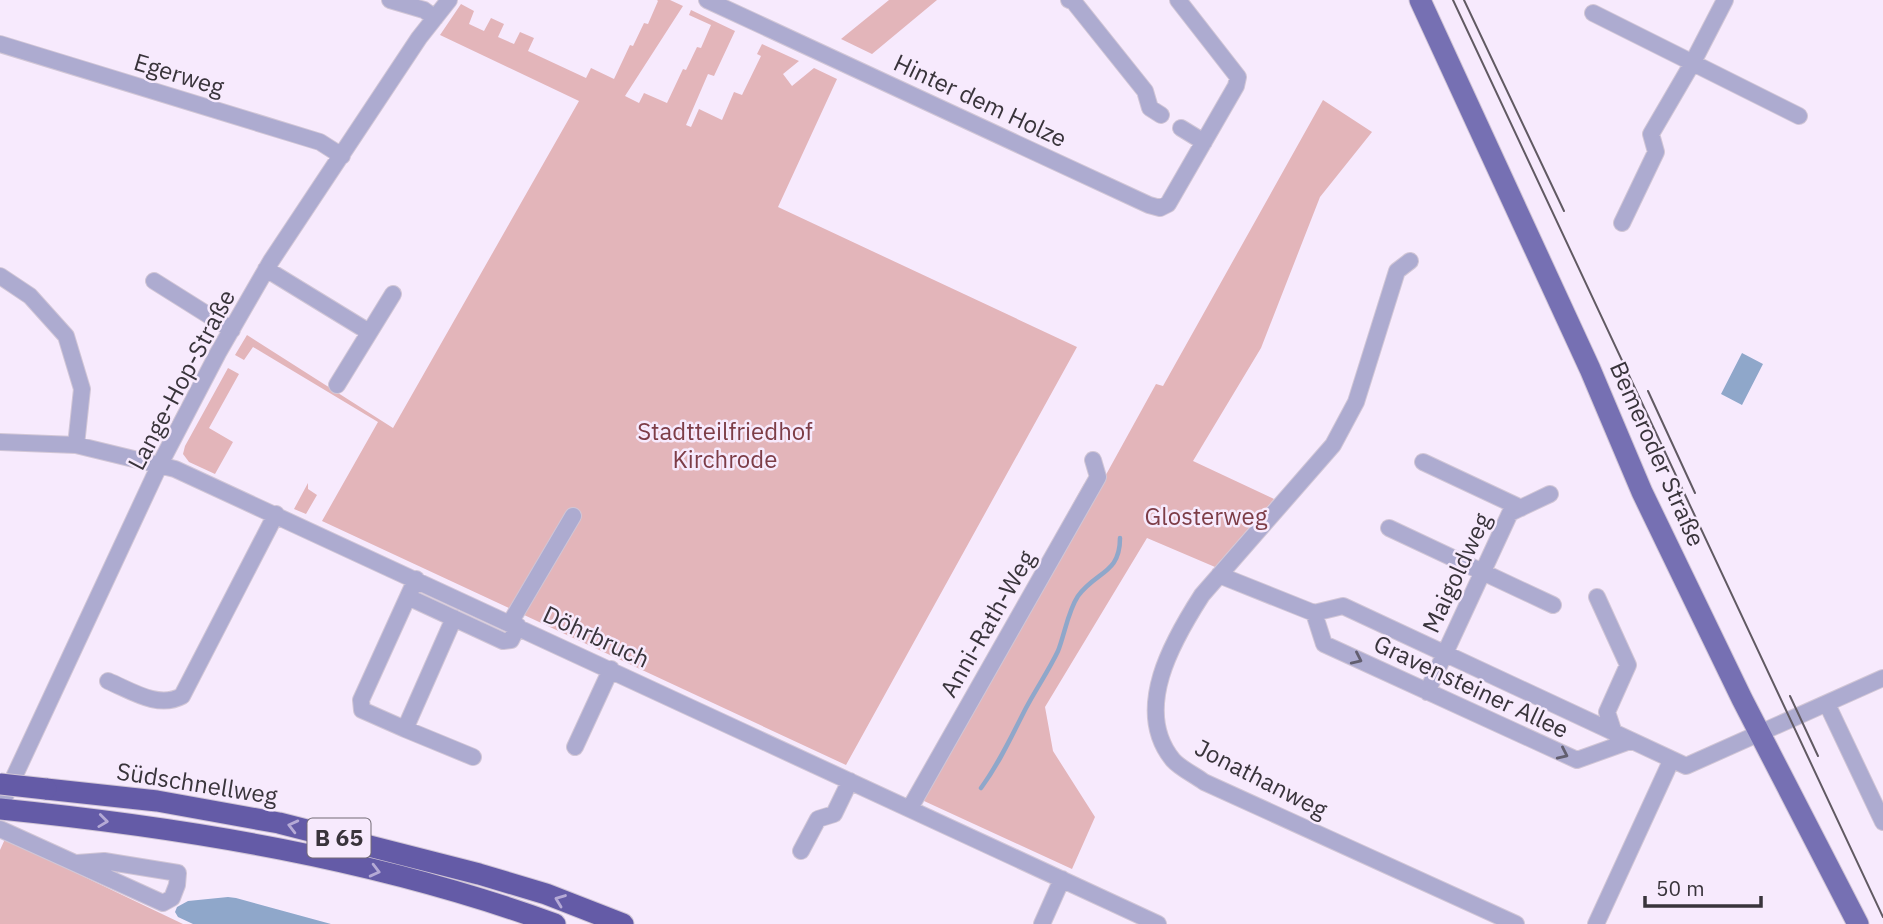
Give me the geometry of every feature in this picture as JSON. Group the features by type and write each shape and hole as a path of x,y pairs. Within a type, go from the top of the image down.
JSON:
{"highway":[{"name":"Südschnellweg","path":"0,784 157,801 279,823 479,874 546,894 624,924"},
{"name":"Südschnellweg","path":"0,808 161,828 292,850 413,881 555,924"}],"main road":[{"name":"Bemeroder Straße","path":"1420,0 1590,369 1642,492 1760,734 1858,924"}],"street":[{"path":"390,0 424,10 435,18"},
{"name":"Lange-Hop-Straße","path":"0,808 160,464 232,330 266,269 449,0"},
{"name":"Hinter dem Holze","path":"707,0 1155,208 1168,204 1236,86 1238,77 1178,0"},
{"path":"1069,0 1073,1 1145,91 1150,108 1161,115"},
{"path":"1622,223 1656,152 1651,134 1726,0"},
{"path":"1593,13 1799,116"},
{"name":"Egerweg","path":"0,44 320,142 341,156"},
{"path":"1181,128 1204,142"},
{"path":"1219,575 1333,444 1356,402 1397,271 1410,261"},
{"path":"266,269 369,332"},
{"path":"0,276 30,296 66,336 82,389 76,446"},
{"path":"153,281 232,330"},
{"path":"337,384 393,294"},
{"name":"Döhrbruch","path":"0,442 76,446 160,464 514,624 1158,924"},
{"name":"Anni-Rath-Weg","path":"910,808 1098,477 1093,460"},
{"path":"1423,462 1521,508"},
{"name":"Maigoldweg","path":"1427,691 1510,513 1550,494"},
{"path":"108,681 157,701 172,702 182,696 275,514"},
{"path":"408,597 503,641 511,640 514,624 573,516"},
{"path":"1389,528 1553,605"},
{"name":"Gravensteiner Allee","path":"1219,575 1314,613 1343,606 1671,761"},
{"name":"Jonathanweg","path":"1219,575 1186,620 1167,658 1157,691 1157,721 1164,744 1174,761 1205,782 1516,924"},
{"path":"416,579 360,703 365,713 472,757"},
{"path":"1597,597 1628,665 1607,712 1614,733"},
{"name":"Gravensteiner Allee","path":"1314,613 1324,644 1577,761 1630,741"},
{"path":"405,729 454,618"},
{"path":"575,747 611,669"},
{"path":"1596,924 1671,761 1686,766 1883,678"},
{"path":"1827,704 1883,822"},
{"path":"802,851 818,819 834,814 850,780"},
{"path":"0,830 163,903 172,898 177,886 178,873 104,861 77,863"},
{"path":"1042,924 1062,879"}],"green space":[{"name":"Stadtteilfriedhof Kirchrode","path":"657,0 670,0 683,6 625,96 639,103 644,93 667,103 683,69 686,70 697,47 701,48 711,25 689,15 691,10 735,31 714,76 708,74 686,125 691,127 699,109 722,120 734,92 742,95 761,56 757,54 762,44 799,61 783,74 792,86 814,68 837,79 778,207 1077,347 846,765 322,521 378,422 253,347 244,360 235,355 247,335 393,428 579,101 440,35 461,4 474,11 469,24 484,31 491,18 504,24 498,37 514,44 520,32 534,38 528,51 586,78 591,68 614,79 630,45 633,46 644,23 648,24"},
{"path":"889,0 937,0 872,54 841,39"},
{"name":"Glosterweg","path":"1323,100 1372,132 1320,197 1261,348 1193,461 1274,499 1215,567 1147,538 1045,707 1053,751 1095,817 1072,869 911,795 1084,484 1097,491 1156,384 1163,386"},
{"path":"228,368 239,374 209,428 233,442 215,474 189,462 183,454"},
{"path":"308,483 308,489 317,495 306,514 294,509"},
{"path":"5,839 183,924 0,924 0,850"}],"water":[{"path":"1742,353 1763,364 1742,405 1721,394"},
{"path":"228,897 331,924 193,924 178,917 175,912 177,907 188,901"}],"waterway":[{"path":"981,788 1058,651 1078,596 1111,566 1119,550 1120,538"}],"tram line":[{"path":"1453,0 1883,917"},
{"path":"1464,0 1564,211"},
{"path":"1648,391 1695,493"},
{"path":"1790,696 1818,756"}]}
